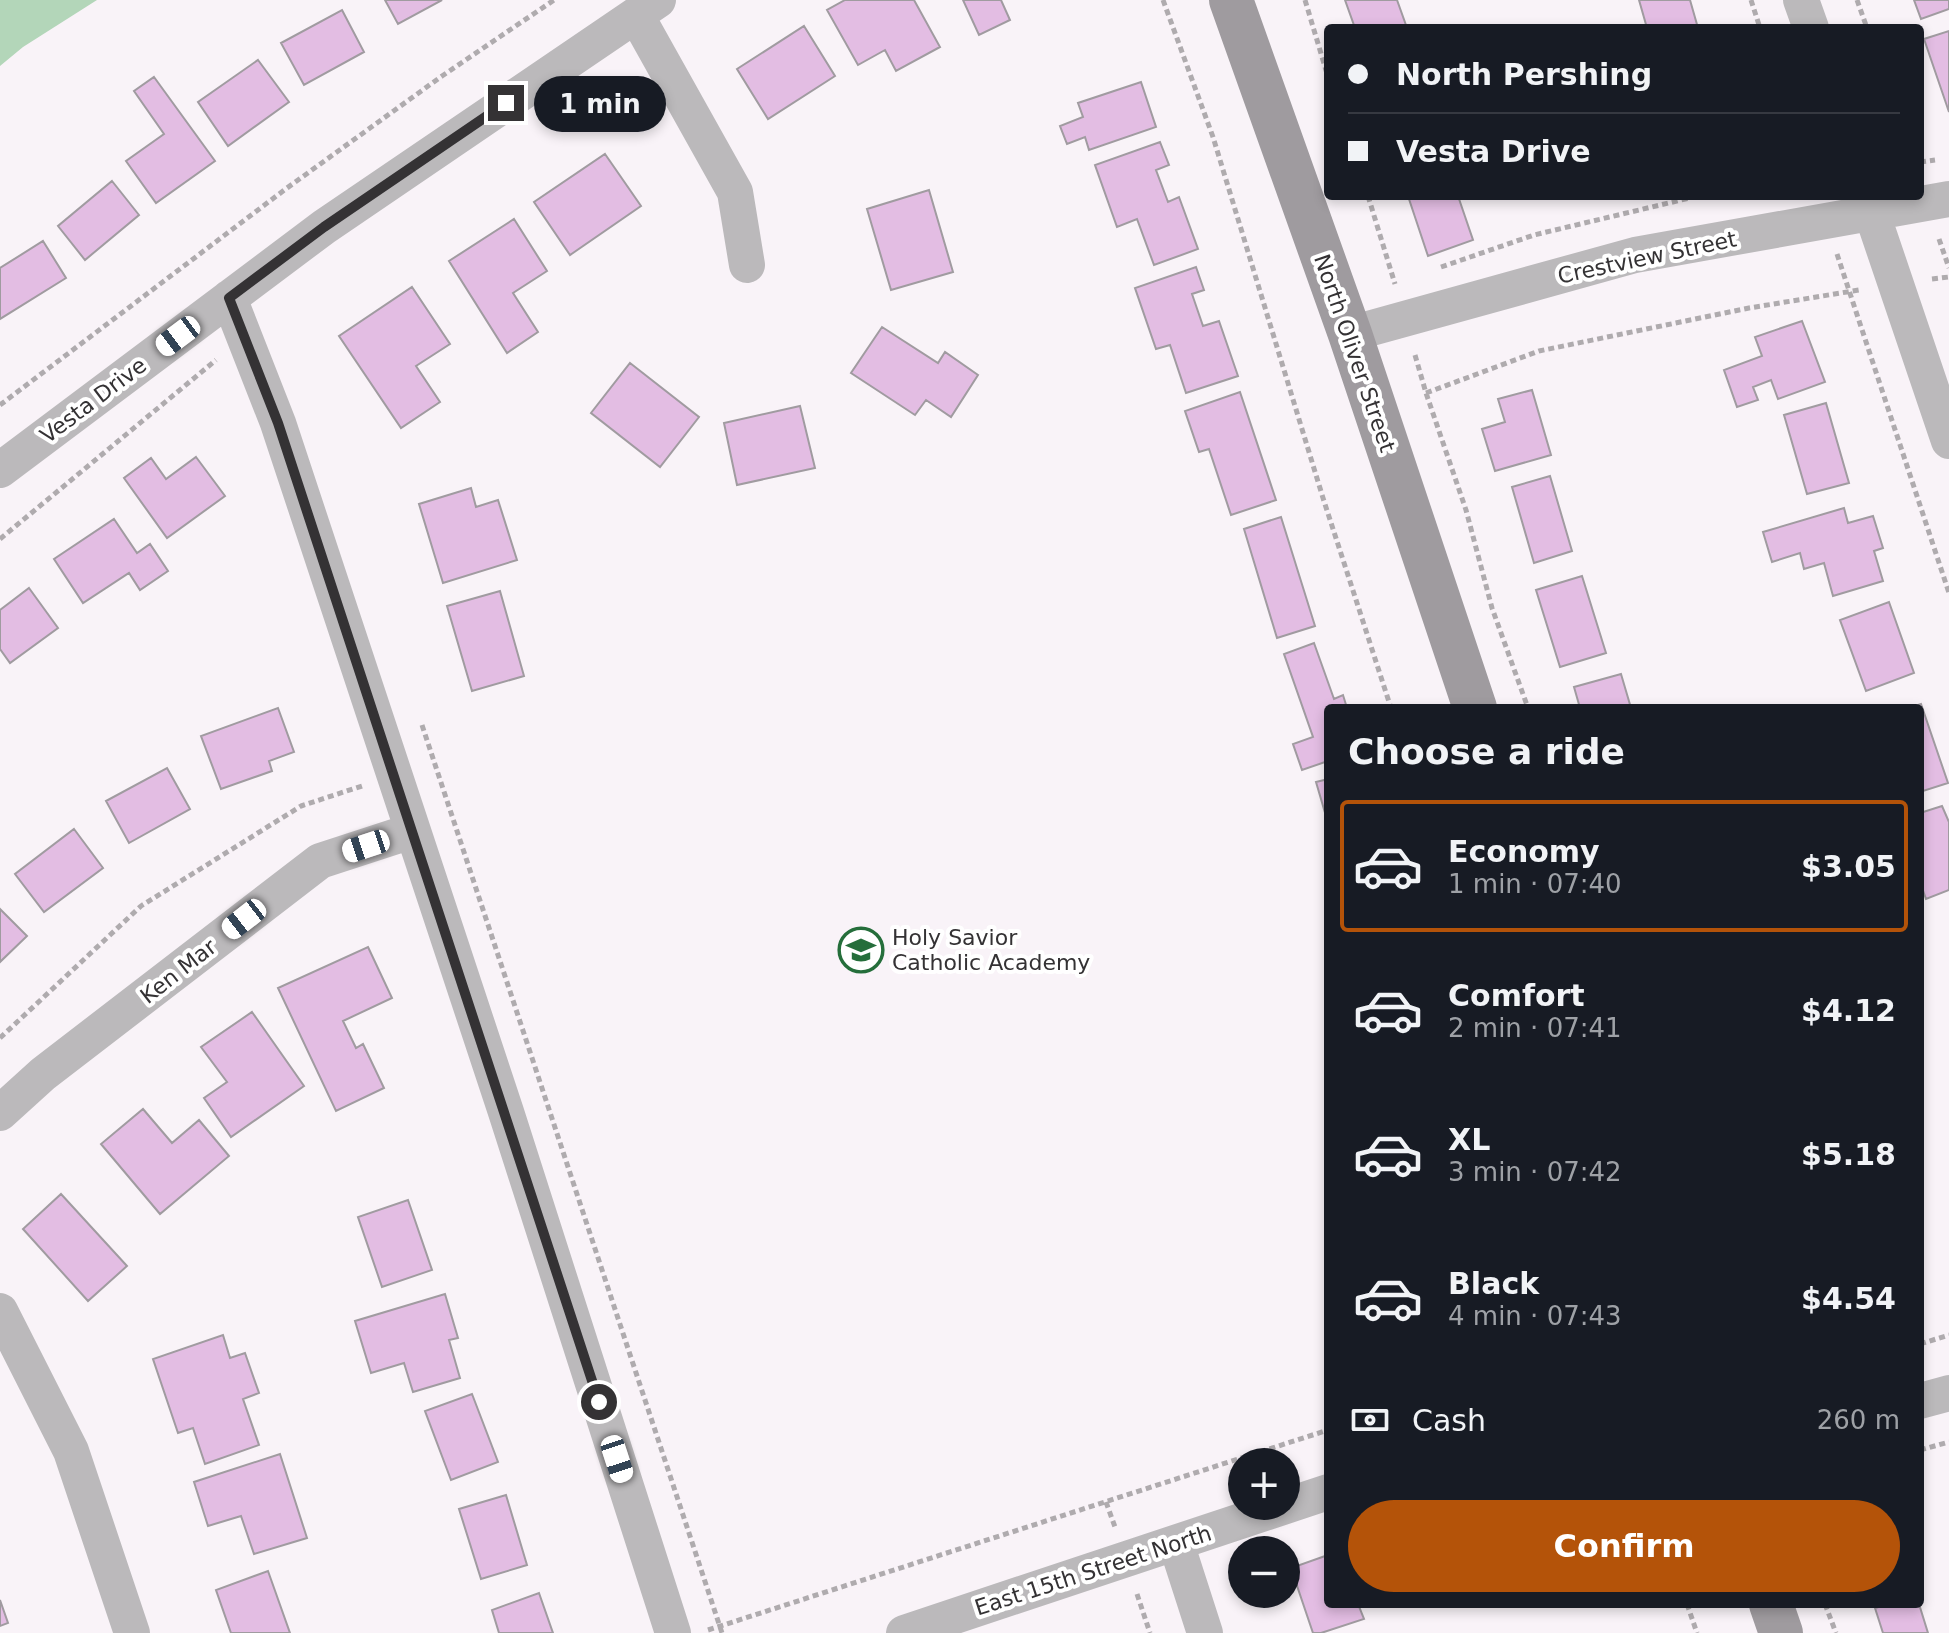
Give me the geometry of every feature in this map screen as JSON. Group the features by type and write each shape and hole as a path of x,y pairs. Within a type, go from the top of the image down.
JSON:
{"main road":[{"name":"North Oliver Street","path":"1231,0 1350,334 1474,704"},
{"path":"1772,1608 1781,1633"}],"street":[{"path":"1801,0 1810,24"},
{"path":"647,8 735,192 747,265"},
{"name":"Vesta Drive","path":"0,470 324,227 647,8"},
{"name":"Crestview Street","path":"1350,334 1635,255 1826,221 1869,205 1949,199"},
{"path":"1869,205 1949,441"},
{"path":"229,298 278,423 506,1112 688,1632"},
{"name":"Ken Mar","path":"0,1113 43,1074 320,861 412,831"},
{"path":"0,1311 71,1451 132,1633"},
{"path":"1924,1400 1949,1393"},
{"name":"East 15th Street North","path":"904,1633 1324,1493"},
{"path":"1176,1543 1205,1633"}],"path":[{"path":"0,405 287,188 494,39 554,0"},
{"path":"1163,0 1213,137 1236,219 1390,704"},
{"path":"1305,0 1324,64"},
{"path":"1751,0 1759,24"},
{"path":"1857,0 1866,24"},
{"path":"1369,200 1426,393 1466,510 1492,608 1527,704"},
{"path":"1436,268 1534,235 1681,200"},
{"path":"1826,221 1949,593"},
{"path":"1426,393 1539,351 1735,310 1949,277"},
{"path":"1394,282 1408,278"},
{"path":"0,539 220,357"},
{"path":"422,725 721,1630"},
{"path":"0,1038 141,906 301,806 435,761"},
{"path":"1924,1343 1949,1335"},
{"path":"688,1632 721,1630 1324,1431"},
{"path":"1924,1449 1949,1442"},
{"path":"1688,1608 1697,1633"},
{"path":"1827,1608 1836,1633"}],"green space":[{"path":"0,0 97,0 23,47 0,66"}],"building":[{"path":"385,0 442,0 398,24"},
{"path":"845,0 914,0 940,47 896,71 885,50 858,65 827,10"},
{"path":"963,0 1001,0 1010,20 979,35"},
{"path":"1345,0 1397,0 1406,24 1354,24"},
{"path":"1639,0 1690,0 1697,24 1646,24"},
{"path":"1914,0 1949,0 1949,9 1921,19"},
{"path":"342,10 364,52 304,85 281,43"},
{"path":"804,26 835,76 768,119 737,69"},
{"path":"1949,31 1949,112 1924,39"},
{"path":"258,60 289,102 228,146 198,102"},
{"path":"154,77 215,161 156,203 126,161 164,134 134,91"},
{"path":"1141,82 1156,127 1089,150 1085,137 1067,144 1060,126 1083,117 1078,103"},
{"path":"1160,142 1169,165 1156,170 1168,202 1179,197 1198,249 1154,265 1137,219 1117,227 1095,165"},
{"path":"605,154 641,206 570,255 534,202"},
{"path":"112,181 139,215 85,260 58,226"},
{"path":"929,190 953,272 891,290 867,209"},
{"path":"1409,200 1459,200 1473,240 1428,256"},
{"path":"514,219 547,271 513,293 538,332 507,353 449,261"},
{"path":"43,241 66,278 0,319 0,268"},
{"path":"1196,267 1204,290 1192,294 1203,326 1219,321 1238,376 1186,393 1170,345 1156,349 1135,288"},
{"path":"412,287 450,344 416,366 440,402 401,428 339,336"},
{"path":"1802,321 1825,382 1778,399 1771,380 1753,387 1758,400 1737,407 1724,370 1762,356 1755,337"},
{"path":"882,327 938,363 945,352 978,375 951,417 926,400 915,415 851,373"},
{"path":"630,363 699,417 660,467 591,413"},
{"path":"1532,390 1551,455 1495,471 1482,429 1505,422 1498,399"},
{"path":"1240,392 1276,500 1231,515 1209,449 1199,452 1185,411"},
{"path":"1826,403 1849,483 1807,494 1784,415"},
{"path":"800,406 815,468 737,485 724,423"},
{"path":"196,457 225,496 167,538 124,478 151,458 166,479"},
{"path":"1550,476 1572,551 1534,563 1512,487"},
{"path":"471,488 476,507 498,500 517,560 443,583 419,504"},
{"path":"1844,508 1848,523 1873,516 1883,548 1874,551 1883,581 1833,596 1824,563 1804,569 1800,553 1772,562 1763,532"},
{"path":"1281,517 1315,626 1277,638 1244,529"},
{"path":"114,519 137,553 150,544 168,571 140,590 129,573 83,603 54,559"},
{"path":"1582,576 1606,653 1560,667 1536,590"},
{"path":"29,588 58,628 10,663 0,649 0,610"},
{"path":"500,591 524,676 472,691 447,606"},
{"path":"1889,602 1914,673 1866,691 1840,620"},
{"path":"1314,643 1334,699 1343,695 1346,704 1324,704 1324,762 1302,770 1293,744 1313,737 1284,654"},
{"path":"1621,674 1630,704 1579,704 1574,687"},
{"path":"278,708 294,752 269,761 272,771 221,789 201,736"},
{"path":"1924,713 1948,783 1924,791"},
{"path":"167,768 190,809 129,843 106,801"},
{"path":"1324,780 1324,809 1316,782"},
{"path":"1942,806 1949,822 1949,890 1926,899 1924,893 1924,812"},
{"path":"74,829 103,868 44,912 15,874"},
{"path":"0,909 27,936 0,962"},
{"path":"368,947 392,998 343,1021 356,1048 363,1044 384,1088 336,1111 278,988"},
{"path":"252,1012 304,1086 231,1137 204,1098 227,1082 201,1047"},
{"path":"143,1109 172,1143 199,1120 229,1156 160,1214 101,1144"},
{"path":"61,1194 127,1266 88,1301 23,1229"},
{"path":"408,1200 432,1270 382,1287 358,1217"},
{"path":"445,1294 458,1338 449,1340 460,1378 413,1392 404,1363 371,1373 355,1321"},
{"path":"223,1335 230,1358 245,1353 259,1393 243,1399 259,1445 205,1464 193,1428 178,1433 153,1359"},
{"path":"472,1394 498,1462 451,1480 425,1411"},
{"path":"280,1454 307,1538 254,1554 241,1516 208,1526 194,1482"},
{"path":"506,1495 527,1565 481,1579 459,1509"},
{"path":"1324,1556 1324,1608 1360,1608 1364,1619 1313,1633 1300,1595 1300,1565"},
{"path":"268,1571 290,1633 231,1633 216,1590"},
{"path":"539,1593 553,1633 499,1633 492,1610"},
{"path":"0,1600 8,1623 0,1626"},
{"path":"1875,1608 1920,1608 1928,1633 1883,1633"}],"place":[{"name":"Holy Savior Catholic Academy","path":"861,950"}],"route":[{"path":"506,103 324,227 229,298 278,423 599,1402"}]}
